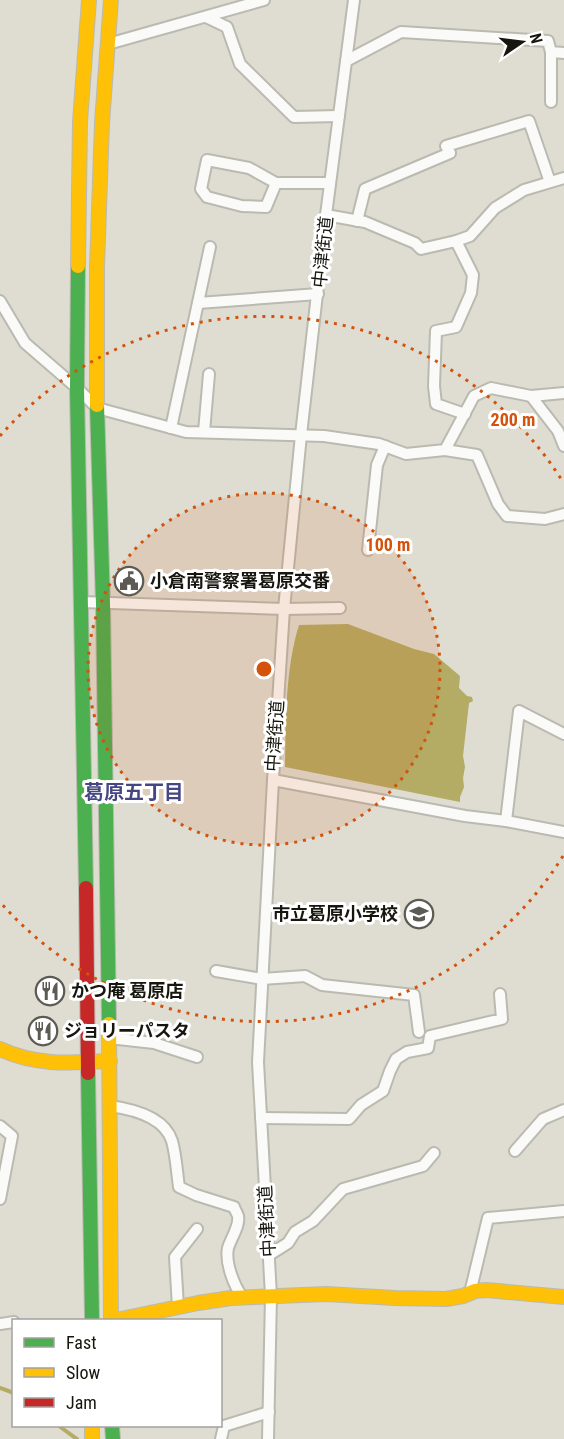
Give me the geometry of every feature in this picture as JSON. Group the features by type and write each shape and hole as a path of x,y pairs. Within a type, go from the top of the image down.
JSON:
{"street":[{"path":"89,0 80,122 77,388 92,1319"},
{"path":"111,0 102,123 97,267 97,408 103,604 110,1061 111,1319"},
{"path":"108,44 264,0"},
{"name":"中津街道","path":"268,1439 272,1296 258,1062 273,780 284,609 301,435 354,0"},
{"path":"206,17 227,27 240,64 294,117 339,116"},
{"path":"346,61 401,32 548,42 551,52 551,102"},
{"path":"551,52 564,53"},
{"path":"357,221 365,189 450,153 446,146 529,121 550,182"},
{"path":"276,183 266,207 242,206 207,196 201,189 207,160 249,168 276,183 330,183"},
{"path":"326,216 365,222 415,243 421,249 470,236 495,208 524,190 564,178"},
{"path":"456,241 473,275 471,293 456,327 436,331 434,386 436,404 465,414"},
{"path":"171,428 210,247"},
{"path":"198,303 318,294"},
{"path":"0,301 25,344 97,408 186,432 324,436 385,446 406,454 445,450 477,455 498,504 507,516 545,519 564,514"},
{"path":"204,432 209,374"},
{"path":"445,450 474,396 492,388 531,396 564,393"},
{"path":"531,396 558,431 564,446"},
{"path":"368,550 377,465 385,446"},
{"path":"81,602 284,609 340,608"},
{"path":"506,821 519,711 564,734"},
{"path":"273,780 564,832"},
{"path":"216,971 262,979 305,976 322,985 414,995 419,1032"},
{"path":"261,1118 349,1119 362,1105 383,1091 396,1059 407,1052 428,1048 430,1036 502,1019 500,994"},
{"path":"109,1038 154,1043 197,1057"},
{"path":"0,1049 30,1060 60,1063 110,1061"},
{"path":"110,1106 130,1109 157,1121 166,1130 172,1140 179,1187 234,1207 238,1215 228,1250 229,1270 236,1290 243,1298"},
{"path":"515,1150 543,1119 564,1110"},
{"path":"0,1126 12,1136 0,1199"},
{"path":"269,1255 288,1243 295,1232 313,1221 343,1188 423,1166 434,1153"},
{"path":"470,1293 488,1218 564,1211"},
{"path":"178,1307 175,1257 197,1229"},
{"path":"121,1319 198,1303 272,1296 326,1294 446,1299 486,1290 564,1297"},
{"path":"221,1439 224,1426 268,1412"}],"shaded area":[{"path":"348,624 414,649 434,654 460,676 459,688 467,696 472,697 473,701 469,703 463,756 464,787 460,802 285,767 289,678 299,625"}],"waterway":[{"path":"0,1388 12,1392"},
{"path":"60,1427 77,1439"}],"traffic: fast":[{"path":"78,266 77,388 86,888"},
{"path":"97,405 103,604 109,1024"},
{"path":"88,1073 92,1319"},
{"path":"112,1427 113,1439"}],"traffic: slow":[{"path":"78,266 80,122 89,0"},
{"path":"97,405 97,267 102,123 111,0"},
{"path":"109,1024 111,1319"},
{"path":"0,1049 40,1061 68,1063 110,1061"},
{"path":"121,1319 231,1298 326,1294 446,1299 486,1290 564,1297"},
{"path":"92,1427 92,1439"}],"traffic: jam":[{"path":"86,888 88,1073"}],"place":[{"name":"小倉南警察署葛原交番","path":"129,581"},
{"name":"市立葛原小学校","path":"419,914"},
{"name":"かつ庵 葛原店","path":"50,991"},
{"name":"ジョリーパスタ","path":"43,1031"}],"district":[{"name":"葛原五丁目","path":"134,792"}]}
